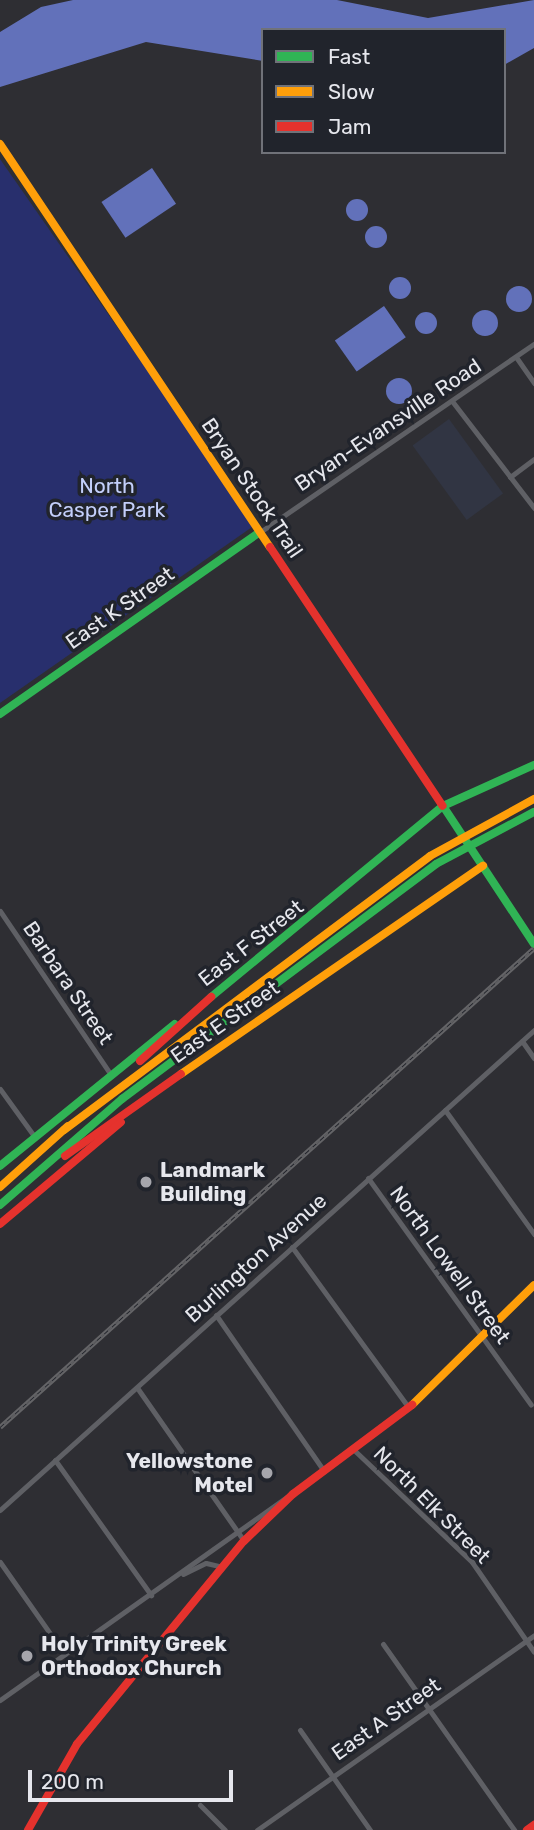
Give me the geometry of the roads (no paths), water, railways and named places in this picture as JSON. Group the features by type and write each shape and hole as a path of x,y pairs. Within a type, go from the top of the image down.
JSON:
{"main road":[{"name":"Bryan Stock Trail","path":"0,144 534,944"},
{"name":"East K Street","path":"0,714 260,532"},
{"name":"East F Street","path":"0,1166 109,1072 211,998 443,806 534,765"},
{"path":"64,1130 430,856 534,799"},
{"path":"0,1205 142,1084 436,864 534,812"},
{"name":"East E Street","path":"0,1224 181,1074 483,866"},
{"path":"0,1187 211,998"},
{"path":"33,1176 181,1074"},
{"path":"28,1830 77,1744 244,1541 293,1494 409,1409 534,1285"},
{"path":"527,1830 534,1825"}],"street":[{"name":"Bryan-Evansville Road","path":"260,532 534,344"},
{"path":"516,357 534,383"},
{"path":"452,401 534,508"},
{"path":"510,477 534,459"},
{"name":"Barbara Street","path":"0,911 109,1072"},
{"name":"Burlington Avenue","path":"0,1510 138,1389 216,1315 534,1030"},
{"path":"522,1041 534,1058"},
{"path":"0,1089 34,1136"},
{"path":"445,1110 534,1234"},
{"name":"North Lowell Street","path":"368,1178 531,1405"},
{"path":"292,1247 409,1409"},
{"path":"216,1315 324,1471"},
{"path":"138,1389 244,1541"},
{"name":"North Elk Street","path":"354,1450 472,1562 534,1652"},
{"path":"55,1460 151,1595"},
{"path":"0,1700 151,1595 236,1531 293,1494"},
{"path":"0,1562 65,1655"},
{"path":"173,1578 206,1563 223,1567"},
{"name":"East A Street","path":"257,1830 534,1635"},
{"path":"383,1644 514,1830"},
{"path":"300,1730 370,1830"},
{"path":"200,1805 225,1830"}],"water":[{"path":"73,0 337,0 428,18 534,0 534,48 506,64 506,28 261,28 261,61 146,42 0,87 0,32 41,7"},
{"path":"152,168 176,204 125,238 101,202"},
{"path":"357,199 365,202 368,210 365,218 357,221 349,218 346,210 349,202"},
{"path":"376,226 384,229 387,237 384,245 376,248 368,245 365,237 368,229"},
{"path":"400,277 408,280 411,288 408,296 400,299 392,296 389,288 392,280"},
{"path":"519,286 529,289 532,299 529,309 519,312 509,309 506,299 509,289"},
{"path":"384,306 406,337 357,372 335,340"},
{"path":"485,310 495,313 498,323 495,333 485,336 475,333 472,323 475,313"},
{"path":"426,312 434,315 437,323 434,331 426,334 418,331 415,323 418,315"},
{"path":"399,378 409,381 412,391 409,401 399,404 389,401 386,391 389,381"}],"railway":[{"path":"0,1427 534,948"}],"place":[{"name":"Landmark Building","path":"146,1182"},
{"name":"Yellowstone Motel","path":"267,1473"},
{"name":"Holy Trinity Greek Orthodox Church","path":"27,1656"}],"park label":[{"name":"North Casper Park","path":"107,498"}]}
